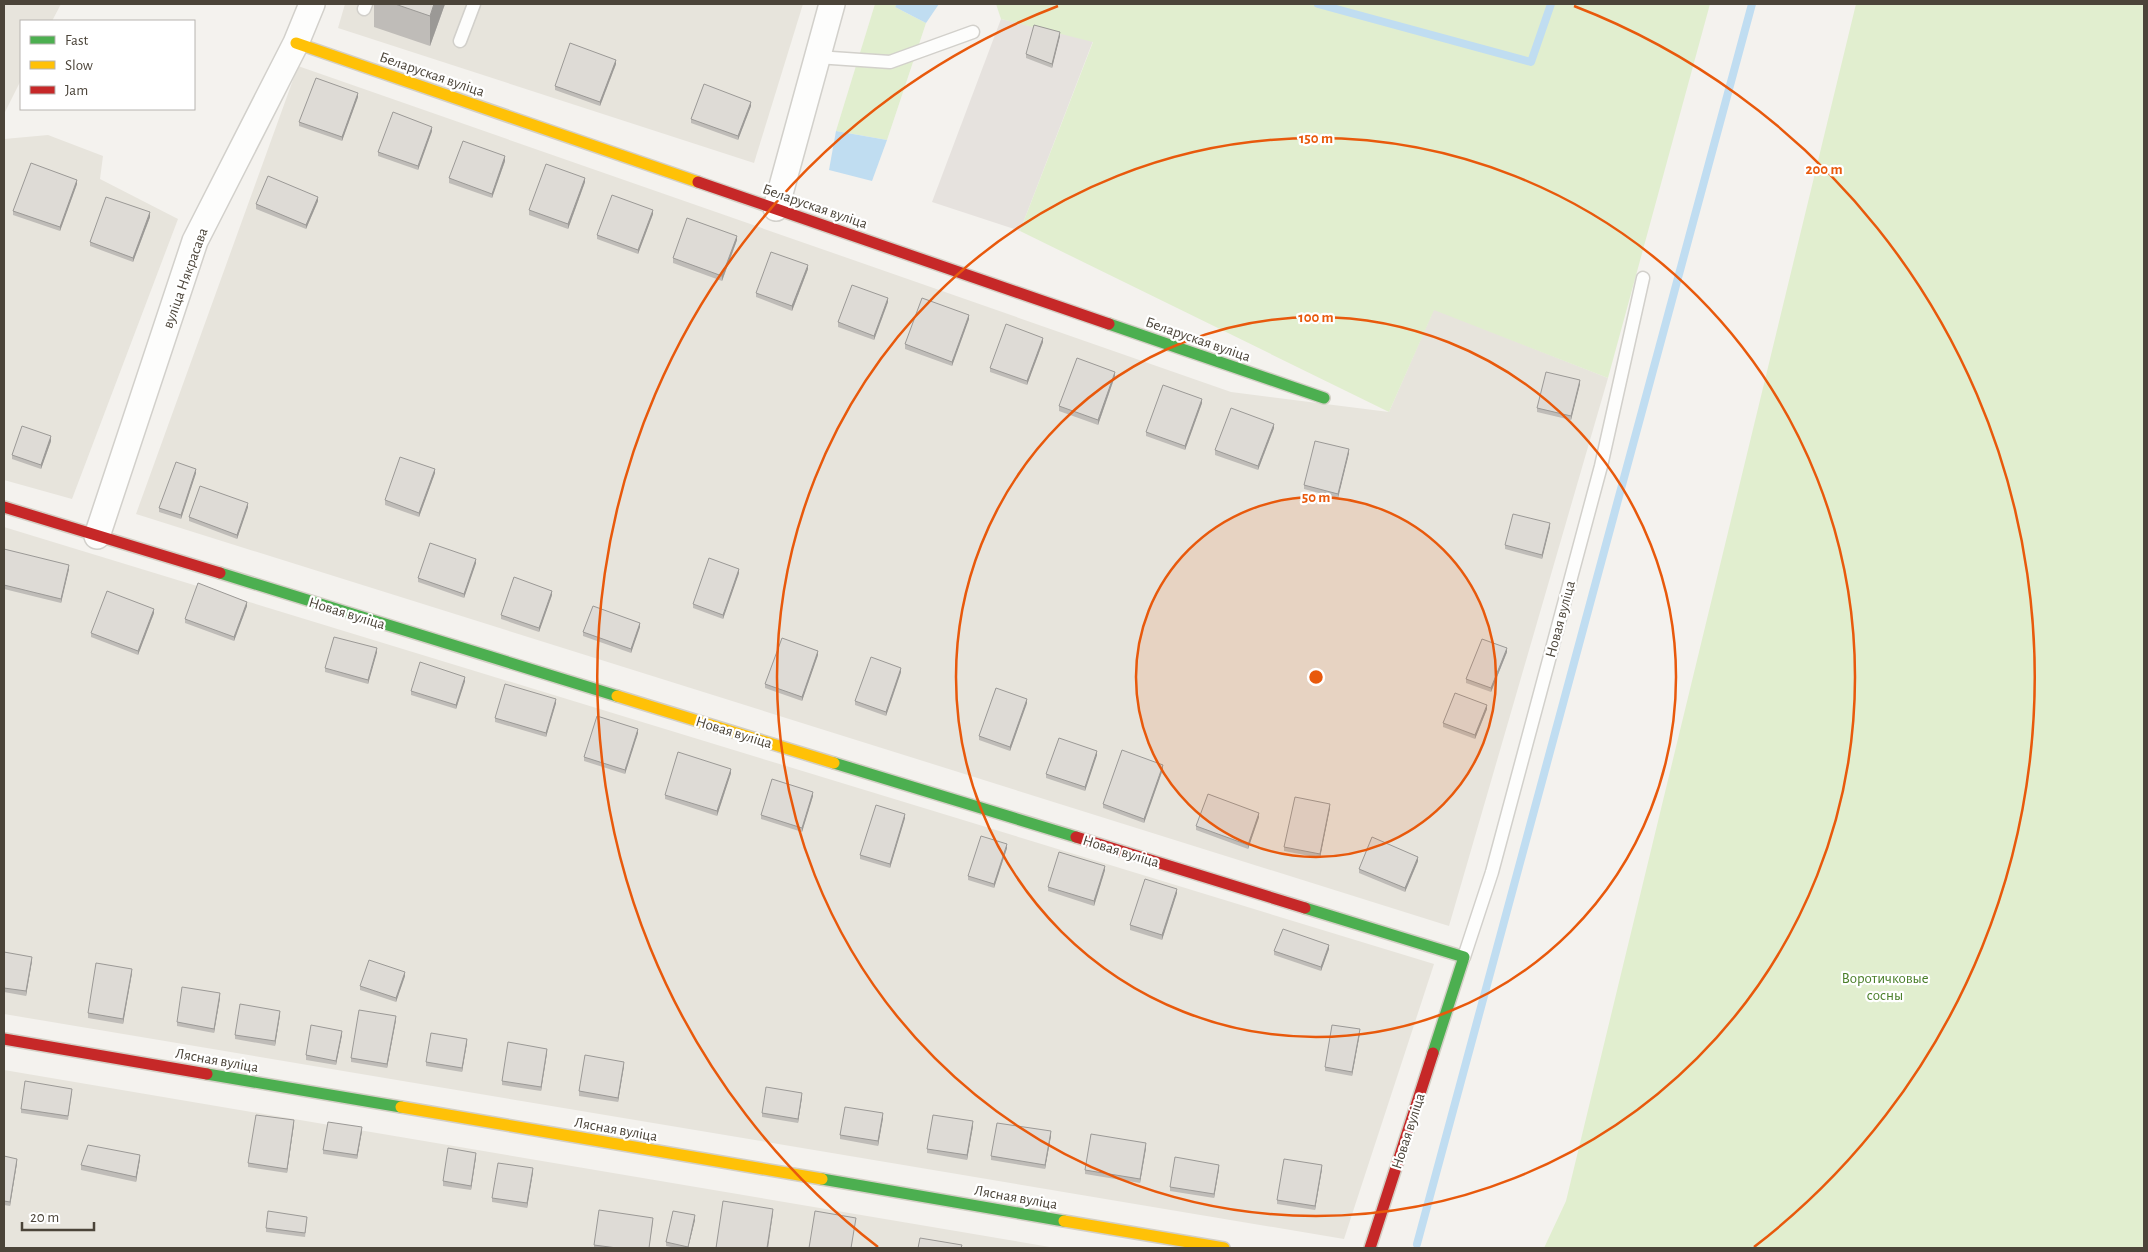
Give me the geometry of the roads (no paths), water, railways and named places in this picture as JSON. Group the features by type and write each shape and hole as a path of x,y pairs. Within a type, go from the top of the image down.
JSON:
{"street":[{"name":"вуліца Някрасава","path":"97,536 195,241 296,43 312,4"},
{"path":"776,208 832,4"},
{"name":"Беларуская вуліца","path":"296,43 1324,398"},
{"name":"Новая вуліца","path":"4,507 1464,957 1370,1248"},
{"name":"Лясная вуліца","path":"4,1039 1224,1248"}],"lane":[{"path":"460,41 474,4"},
{"path":"817,57 890,62 973,32"},
{"name":"Новая вуліца","path":"1464,957 1492,872 1602,466 1643,278"}],"water":[{"path":"897,4 939,4 926,23 895,7"},
{"path":"836,131 887,140 872,181 829,170"}],"waterway":[{"path":"1318,4 1531,62 1551,4"},
{"path":"1417,1244 1752,4"}],"park label":[{"name":"Воротичковые сосны","path":"1885,986"}]}
